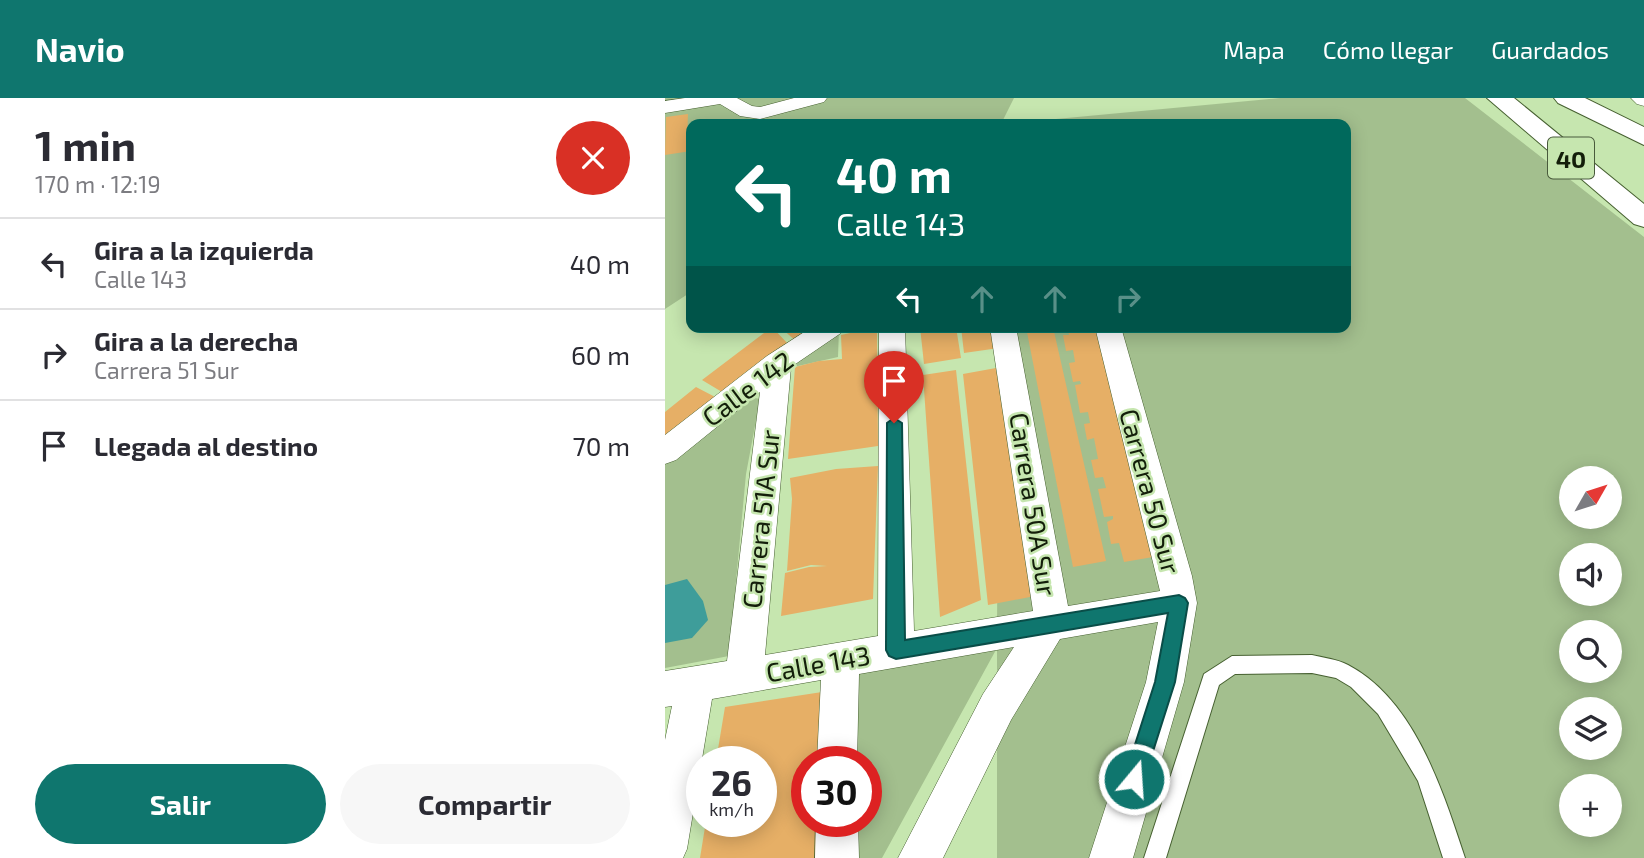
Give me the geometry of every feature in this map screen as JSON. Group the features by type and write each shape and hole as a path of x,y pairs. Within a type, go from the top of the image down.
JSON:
{"main road":[{"name":"40","path":"1499,98 1644,218"},
{"name":"40","path":"1566,98 1644,136"}],"street":[{"path":"665,107 723,99 747,112 759,113 817,98"},
{"name":"Calle 142","path":"665,452 777,363 823,333"},
{"path":"892,333 896,650"},
{"name":"Carrera 50A Sur","path":"920,858 996,708 1049,625 1052,616 1004,333"},
{"name":"Carrera 50 Sur","path":"1110,333 1175,576 1179,603 1165,682 1111,858"},
{"name":"Carrera 51A Sur","path":"744,676 777,363"},
{"name":"Calle 143","path":"680,686 1179,603"},
{"path":"838,746 841,659"},
{"path":"665,849 680,686"},
{"path":"837,837 837,858"}],"lane":[{"path":"1155,858 1211,680 1232,665 1312,664 1340,670 1385,707 1427,776 1454,858"}],"green space":[{"path":"665,98 1014,98 1004,119 686,119 686,295 665,309"},
{"path":"1280,98 1465,98 1644,237 1644,858 997,858 997,648 882,858 849,858 850,837 882,837 882,746 853,746 856,658 997,630 999,333 1351,333 1351,119 1056,119"},
{"path":"833,333 839,333 838,357 780,370"},
{"path":"740,395 760,399 746,474 729,656 665,668 665,457"}],"water":[{"path":"687,579 703,601 708,620 692,638 665,643 665,585"}],"building":[{"path":"688,114 686,152 665,155 666,117"},
{"path":"764,333 778,333 789,345 727,395 702,380"},
{"path":"787,333 814,333 798,343"},
{"path":"877,333 878,446 788,459 795,367 842,359 841,335"},
{"path":"921,333 957,333 961,358 924,364"},
{"path":"962,333 997,333 999,348 964,353"},
{"path":"1027,333 1054,333 1106,561 1073,567"},
{"path":"1097,333 1153,557 1124,562 1119,543 1111,544 1107,522 1113,519 1113,516 1104,517 1098,489 1106,488 1103,477 1095,478 1091,460 1098,459 1094,438 1087,440 1084,424 1090,423 1088,412 1080,413 1075,385 1081,384 1080,381 1073,382 1069,363 1075,362 1073,350 1066,351 1063,335"},
{"path":"996,368 1035,596 988,605 963,374"},
{"path":"956,370 981,600 940,617 923,375"},
{"path":"696,387 719,399 665,446 665,412"},
{"path":"878,466 873,599 781,616 785,573 827,566 811,565 787,571 792,499 790,478 836,469"},
{"path":"835,690 830,746 791,746 791,837 824,837 822,858 700,858 703,837 777,837 777,746 718,746 725,707"}],"route":[{"path":"894,423 896,650 1179,603 1165,682 1134,779"}]}
